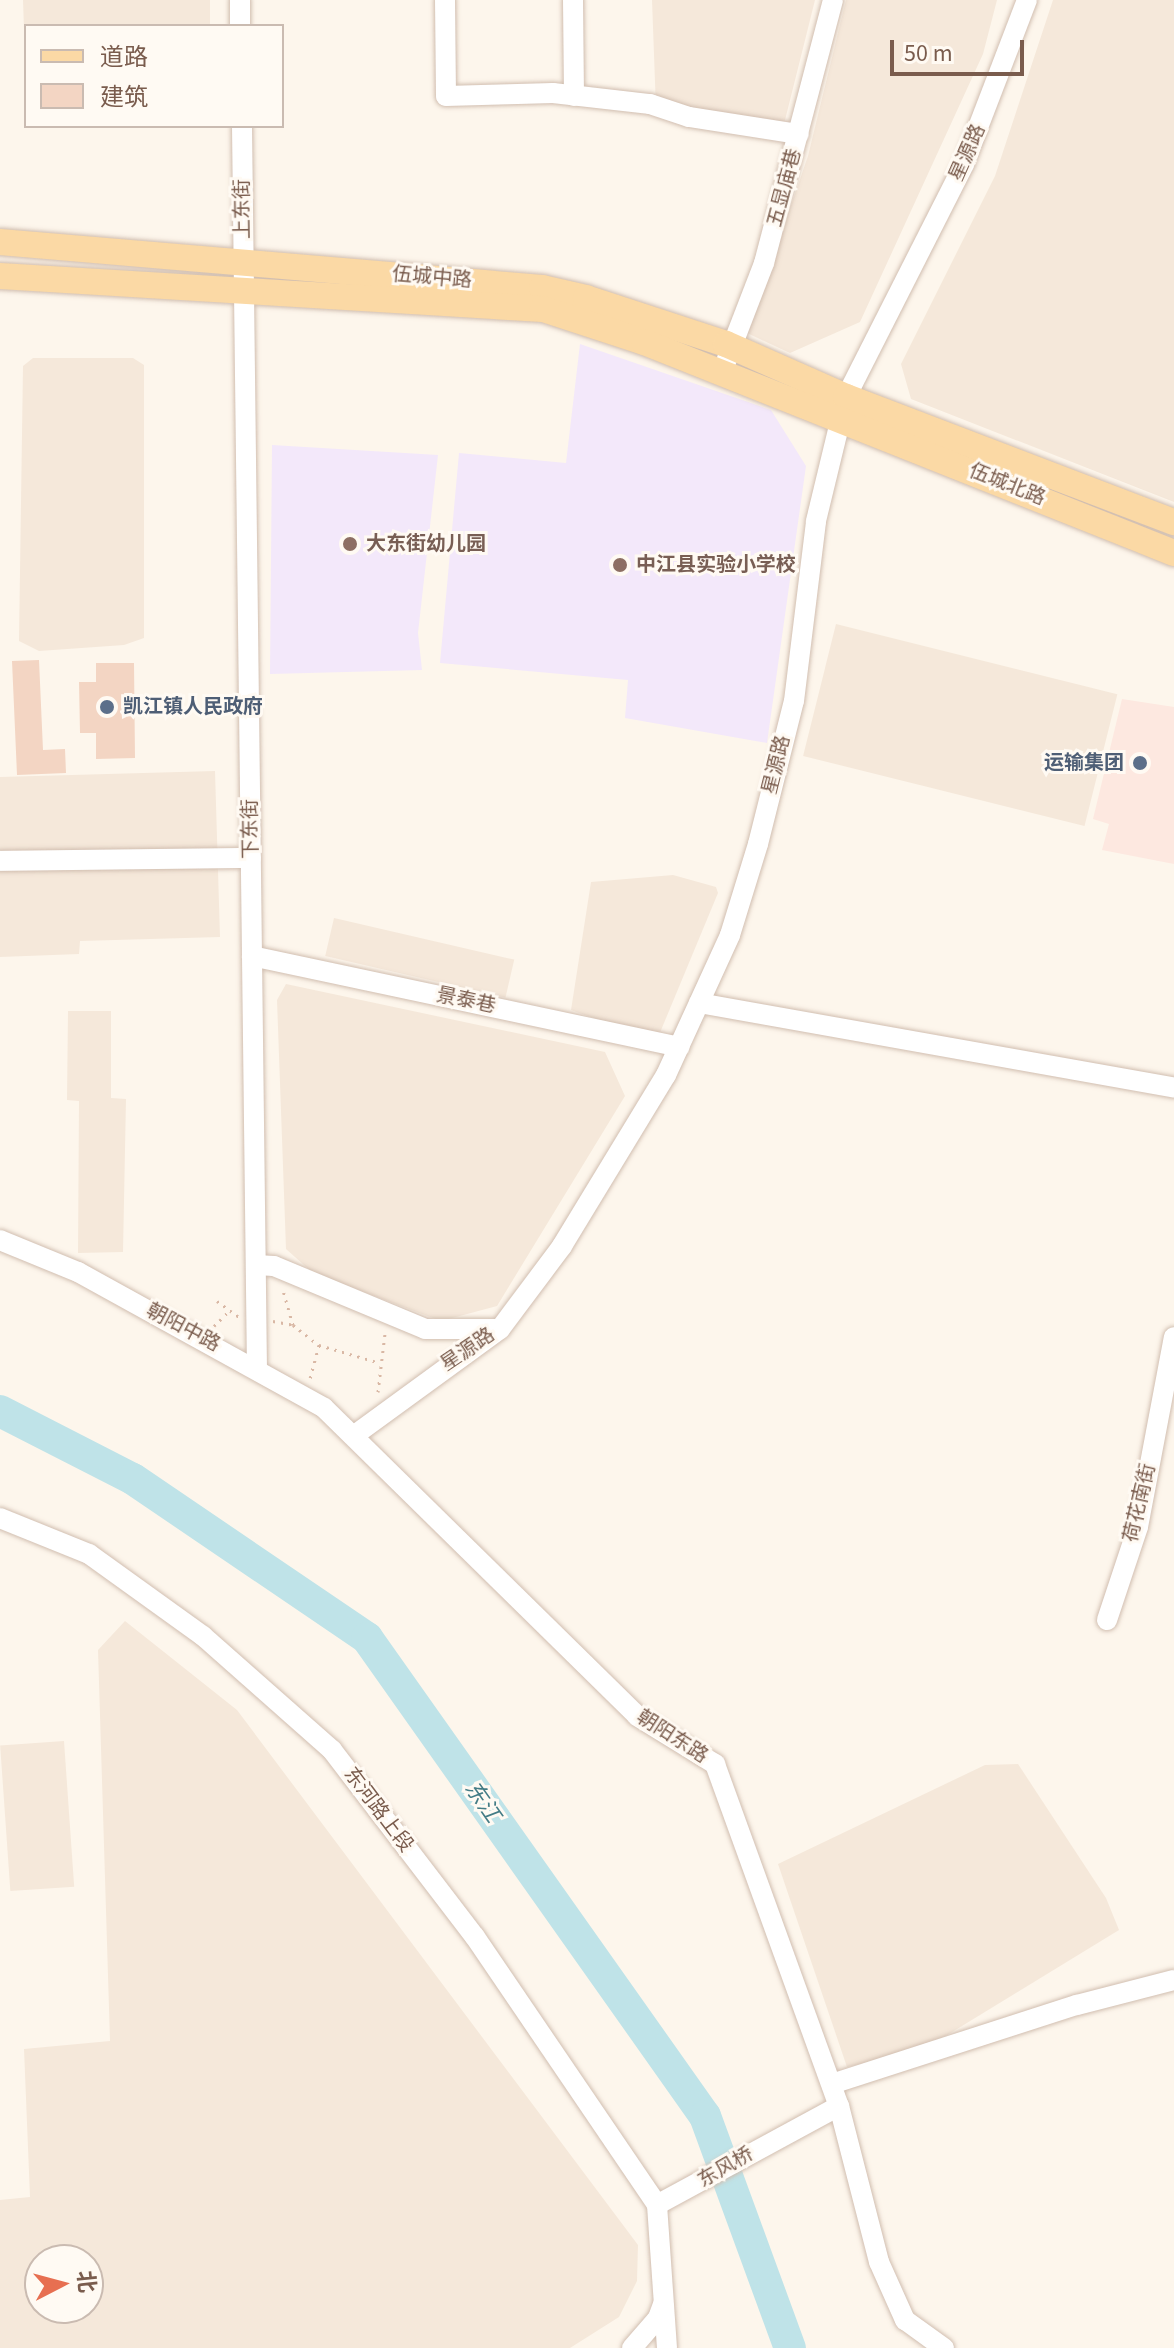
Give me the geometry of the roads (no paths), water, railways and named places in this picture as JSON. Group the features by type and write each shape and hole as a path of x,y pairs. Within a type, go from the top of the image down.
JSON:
{"main road":[{"name":"伍城中路","path":"0,242 542,288 843,407"},
{"name":"伍城中路","path":"0,276 543,309 727,360"},
{"name":"伍城北路","path":"843,407 1174,522"},
{"name":"伍城北路","path":"843,407 1174,553"}],"street":[{"path":"240,0 240,24"},
{"path":"445,0 446,96 507,91 650,104 689,117 799,134"},
{"path":"573,0 574,96"},
{"name":"五显庙巷","path":"727,360 764,263 833,0"},
{"name":"星源路","path":"356,1434 500,1329 562,1246 679,1047 730,935 794,701 816,521 843,407 964,164 1027,0"},
{"name":"上东街","path":"242,128 244,291"},
{"name":"下东街","path":"244,291 257,1367"},
{"path":"0,861 251,858"},
{"name":"景泰巷","path":"252,956 679,1047"},
{"path":"699,1003 1174,1088"},
{"name":"朝阳中路","path":"0,1240 78,1272 257,1367 356,1434"},
{"path":"256,1265 274,1266 425,1329 500,1329"},
{"name":"荷花南街","path":"1107,1620 1138,1527 1174,1337"},
{"name":"朝阳东路","path":"356,1434 424,1511 637,1716 715,1764 835,2083 879,2262 905,2320 944,2348"},
{"name":"东河路上段","path":"0,1518 89,1554 203,1636 332,1750 475,1937 657,2205"},
{"path":"835,2083 1077,2005 1174,1980"},
{"name":"东风桥","path":"657,2205 839,2106"},
{"path":"657,2205 667,2348"},
{"path":"632,2348 658,2318 664,2300"}],"waterway":[{"name":"东江","path":"0,1411 133,1479 367,1638 705,2116 790,2348"}],"place":[{"name":"大东街幼儿园","path":"350,544"},
{"name":"中江县实验小学校","path":"620,565"},
{"name":"凯江镇人民政府","path":"107,707"},
{"name":"运输集团","path":"1140,763"}]}
